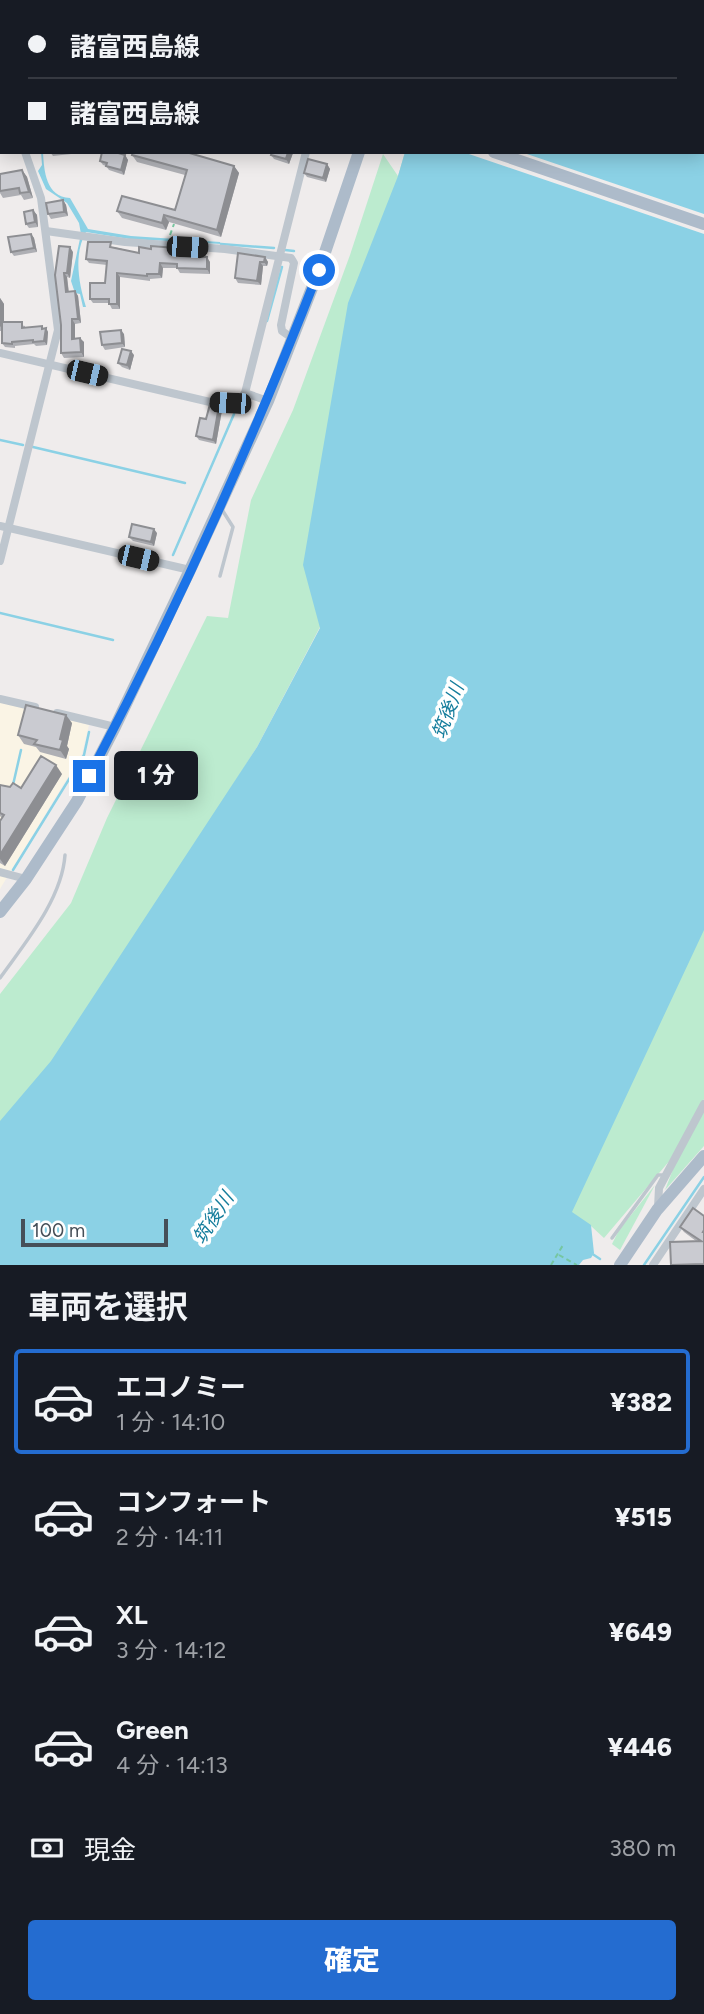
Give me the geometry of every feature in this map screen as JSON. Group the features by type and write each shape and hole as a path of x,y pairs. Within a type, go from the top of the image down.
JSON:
{"main road":[{"path":"0,912 26,878 76,801 115,727 190,570 268,401 319,270 358,154"},
{"path":"500,154 704,224"},
{"path":"620,1265 657,1210 704,1156"}],"street":[{"path":"0,561 4,527 58,330 41,198 26,154"},
{"path":"0,353 211,402 239,401 245,393 305,154"},
{"path":"46,231 125,242 291,258 293,263 281,325 282,331 292,338"},
{"path":"245,393 268,401"},
{"path":"4,527 190,570"},
{"path":"0,699 38,708"},
{"path":"51,712 115,727"},
{"path":"0,872 26,878"},
{"path":"657,1210 659,1188 704,1104"},
{"path":"653,1265 704,1189"}],"lane":[{"path":"219,507 233,527 220,576"},
{"path":"0,978 42,919 64,868 65,855"},
{"path":"612,1238 658,1175 666,1175"}],"path":[{"path":"171,235 174,223"},
{"path":"551,1265 563,1245"},
{"path":"557,1254 577,1265"}],"shaded area":[{"path":"0,702 89,725 82,754 0,889"}],"green space":[{"path":"383,154 398,176 405,154 320,627 257,747 0,1153 0,994 71,903 107,818 207,616 228,618 251,500 293,410 350,255"},
{"path":"704,856 704,1099 671,1159 604,1238 591,1226 546,1217"},
{"path":"704,1110 704,1146 665,1190 677,1159"},
{"path":"655,1185 620,1250 612,1244 619,1230"}],"water":[{"path":"43,154 51,188 62,197 70,198 88,229 131,236 221,244 129,239 86,232 78,260 79,279 86,307 83,307 80,294 75,293 71,281 81,234 79,223 67,203 46,189 38,171"},
{"name":"筑後川","path":"404,154 704,154 704,930 572,1212 591,1225 594,1253 579,1265 0,1265 0,1121 51,1061 257,747 320,628 303,565 348,303"}],"pier":[{"path":"469,154 527,154 704,214 704,234"}],"building":[{"path":"102,154 125,155 121,170 106,166 107,163 100,161"},
{"path":"193,154 234,166 217,230 164,215 162,223 117,211 122,196 175,210 187,170 132,155"},
{"path":"271,154 287,154 286,159"},
{"path":"308,159 327,164 323,178 304,173"},
{"path":"22,170 29,192 20,193 19,188 0,191 0,174"},
{"path":"63,200 64,212 48,214 46,203"},
{"path":"33,210 35,222 26,224 24,212"},
{"path":"31,234 34,248 11,252 8,237"},
{"path":"88,242 111,242 110,247 139,253 139,247 151,249 151,246 189,249 189,252 198,252 198,257 207,257 207,269 177,268 177,264 160,263 159,274 147,276 117,273 117,304 109,304 109,299 90,299 90,283 105,283 107,261 86,259"},
{"path":"59,246 70,247 67,273 64,273 66,292 75,291 78,319 72,319 72,339 80,338 81,352 61,353 61,325 55,275"},
{"path":"238,253 265,257 264,262 260,262 257,281 235,278"},
{"path":"2,322 22,322 22,328 42,326 42,329 46,328 44,341 2,343"},
{"path":"121,330 122,343 102,345 100,332"},
{"path":"122,349 131,351 127,365 118,363"},
{"path":"210,404 219,406 213,440 196,436 200,418 206,419"},
{"path":"132,524 154,529 151,542 129,537"},
{"path":"26,705 66,715 60,750 34,744 37,740 18,735"},
{"path":"41,756 56,765 0,855 0,821 4,815 0,813 0,785 10,787 13,783 21,788"},
{"path":"693,1208 704,1216 704,1264 671,1265 670,1242 701,1241 680,1227"}],"waterway":[{"path":"221,244 274,248"},
{"path":"285,250 294,251"},
{"path":"267,321 282,267"},
{"path":"173,555 234,414"},
{"path":"0,440 23,445"},
{"path":"33,447 185,483"},
{"path":"0,613 113,640"},
{"path":"13,870 84,755 89,732"},
{"path":"13,785 21,750"},
{"path":"644,1265 704,1177"},
{"path":"591,1253 600,1259"}],"route":[{"path":"89,776 180,593 268,401 319,270"}]}
